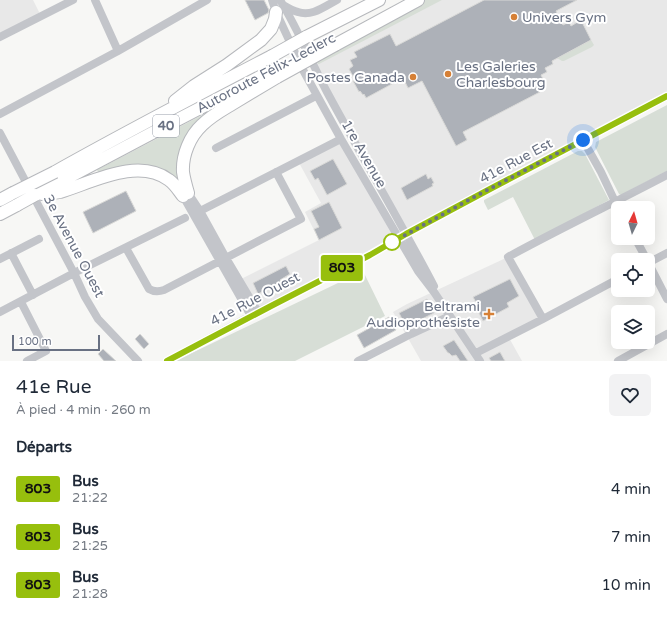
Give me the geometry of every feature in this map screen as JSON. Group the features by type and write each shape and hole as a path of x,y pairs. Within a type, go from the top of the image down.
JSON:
{"highway":[{"name":"Autoroute Félix-Leclerc","path":"0,214 15,199 57,182 114,138 154,119 379,0"},
{"name":"Autoroute Félix-Leclerc","path":"0,200 35,195 57,182 276,73 406,0"},
{"path":"332,42 418,0"},
{"path":"154,119 194,86 227,65 261,40 271,29 278,4"},
{"path":"186,194 183,171 184,159 194,133 202,124 276,73"},
{"path":"57,182 143,171 162,175 186,194"}],"street":[{"path":"0,37 73,0"},
{"path":"95,0 118,52"},
{"path":"0,114 118,52 208,0"},
{"path":"278,4 304,14 311,13 337,0"},
{"name":"1re Avenue","path":"278,4 303,70 316,96 398,239 418,271 434,292 480,361"},
{"name":"1re Avenue","path":"278,4 406,234 449,315"},
{"path":"216,148 316,96"},
{"name":"41e Rue Est","path":"398,239 667,96"},
{"name":"3e Avenue Ouest","path":"0,133 74,273 85,297 98,319 138,361"},
{"path":"200,211 341,139"},
{"path":"583,140 615,201"},
{"path":"126,248 149,289 153,292 164,290 301,219 276,172"},
{"path":"624,201 667,175"},
{"path":"186,194 200,211 223,260"},
{"path":"186,194 254,314"},
{"path":"543,319 508,257 535,242 611,208"},
{"path":"0,312 74,273 185,218"},
{"path":"0,259 39,239"},
{"name":"41e Rue Ouest","path":"167,361 398,239"},
{"path":"655,259 667,253"},
{"path":"11,254 33,295"},
{"path":"655,276 667,299"},
{"path":"476,353 611,282"},
{"path":"21,302 46,351 26,361"},
{"path":"358,361 449,315"},
{"path":"618,361 667,334"}],"shaded area":[{"path":"0,0 33,0 41,16 0,37"},
{"path":"418,0 667,0 667,98 406,234 311,61"},
{"path":"423,0 442,0 318,64 316,59"},
{"path":"591,40 594,45 592,47 564,61 557,58"},
{"path":"667,105 667,171 621,195 619,194 595,147 596,142"},
{"path":"206,113 208,116 196,126 183,187 173,178 99,174 97,170"},
{"path":"341,139 398,239 258,312 239,280 319,240 305,212 321,203 298,161"},
{"path":"578,151 582,151 585,154 609,200 535,240 513,197 488,210 484,200"},
{"path":"508,257 543,319 508,336 522,361 421,361 393,312"},
{"path":"363,271 385,316 295,361 175,361"}],"building":[{"path":"245,0 264,0 269,10 268,13 255,20"},
{"name":"Les Galeries Charlesbourg","path":"484,0 577,0 556,11 563,25 569,22 571,26 581,20 591,40 552,61 553,64 545,68 547,72 541,75 545,83 537,87 540,92 463,132 467,140 456,146 422,81 408,88 403,78 366,98 364,94 363,95 360,91 359,92 349,69 353,66 350,60 357,57 354,52 390,34 396,46"},
{"path":"333,159 347,184 327,195 318,178 315,180 310,171"},
{"path":"426,174 428,179 431,177 434,183 432,184 433,186 407,200 401,188"},
{"path":"126,191 136,211 93,233 83,212"},
{"path":"329,202 342,228 319,240 314,229 319,227 311,211"},
{"path":"286,266 290,274 280,280 281,282 258,294 253,283"},
{"path":"510,279 519,296 507,303 509,307 483,321 473,297"},
{"path":"427,299 434,313 406,327 399,313"},
{"path":"389,317 396,330 364,348 357,335"},
{"path":"140,334 149,344 144,349 135,339"},
{"path":"454,340 468,361 460,361 456,355 452,356 448,353 443,346"},
{"path":"103,349 116,361 104,361 98,354"},
{"path":"500,352 505,361 491,361 489,358"}],"bus line":[{"name":"803","path":"167,361 370,255 490,189 667,96"}],"place":[{"name":"Univers Gym","path":"514,17"},
{"name":"Les Galeries Charlesbourg","path":"448,74"},
{"name":"Postes Canada","path":"413,77"},
{"name":"Beltrami Audioprothésiste","path":"489,314"}],"route":[{"path":"392,242 389,244 583,140"}]}
